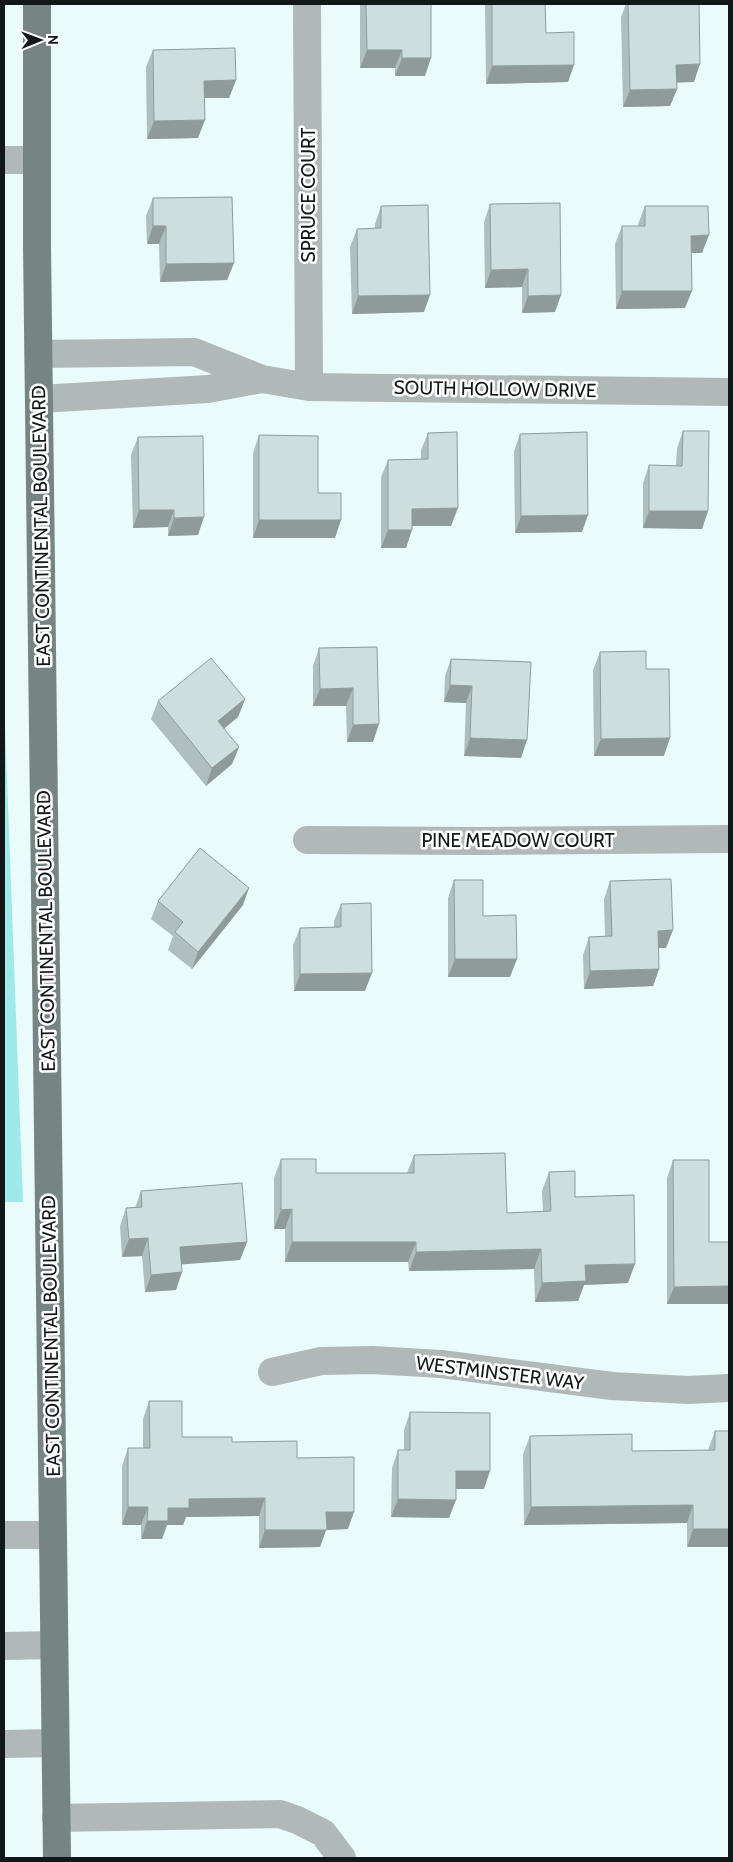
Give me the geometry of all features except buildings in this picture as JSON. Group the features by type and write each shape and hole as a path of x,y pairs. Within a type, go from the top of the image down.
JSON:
{"main road":[{"name":"EAST CONTINENTAL BOULEVARD","path":"37,4 39,354 57,1858"}],"street":[{"name":"SPRUCE COURT","path":"307,4 309,386"},
{"path":"4,160 37,160"},
{"name":"SOUTH HOLLOW DRIVE","path":"39,354 194,352 262,378 309,386 729,392"},
{"name":"SOUTH HOLLOW DRIVE","path":"40,399 208,389 262,378"},
{"name":"PINE MEADOW COURT","path":"307,840 478,842 729,839"},
{"name":"WESTMINSTER WAY","path":"272,1372 321,1361 372,1360 441,1364 612,1386 688,1390 729,1388"},
{"path":"4,1535 53,1535"},
{"path":"4,1646 54,1645"},
{"path":"4,1744 55,1743"},
{"path":"56,1818 280,1814 297,1820 322,1833 342,1858"}],"shaded area":[{"path":"4,700 23,1202 4,1202"}]}
